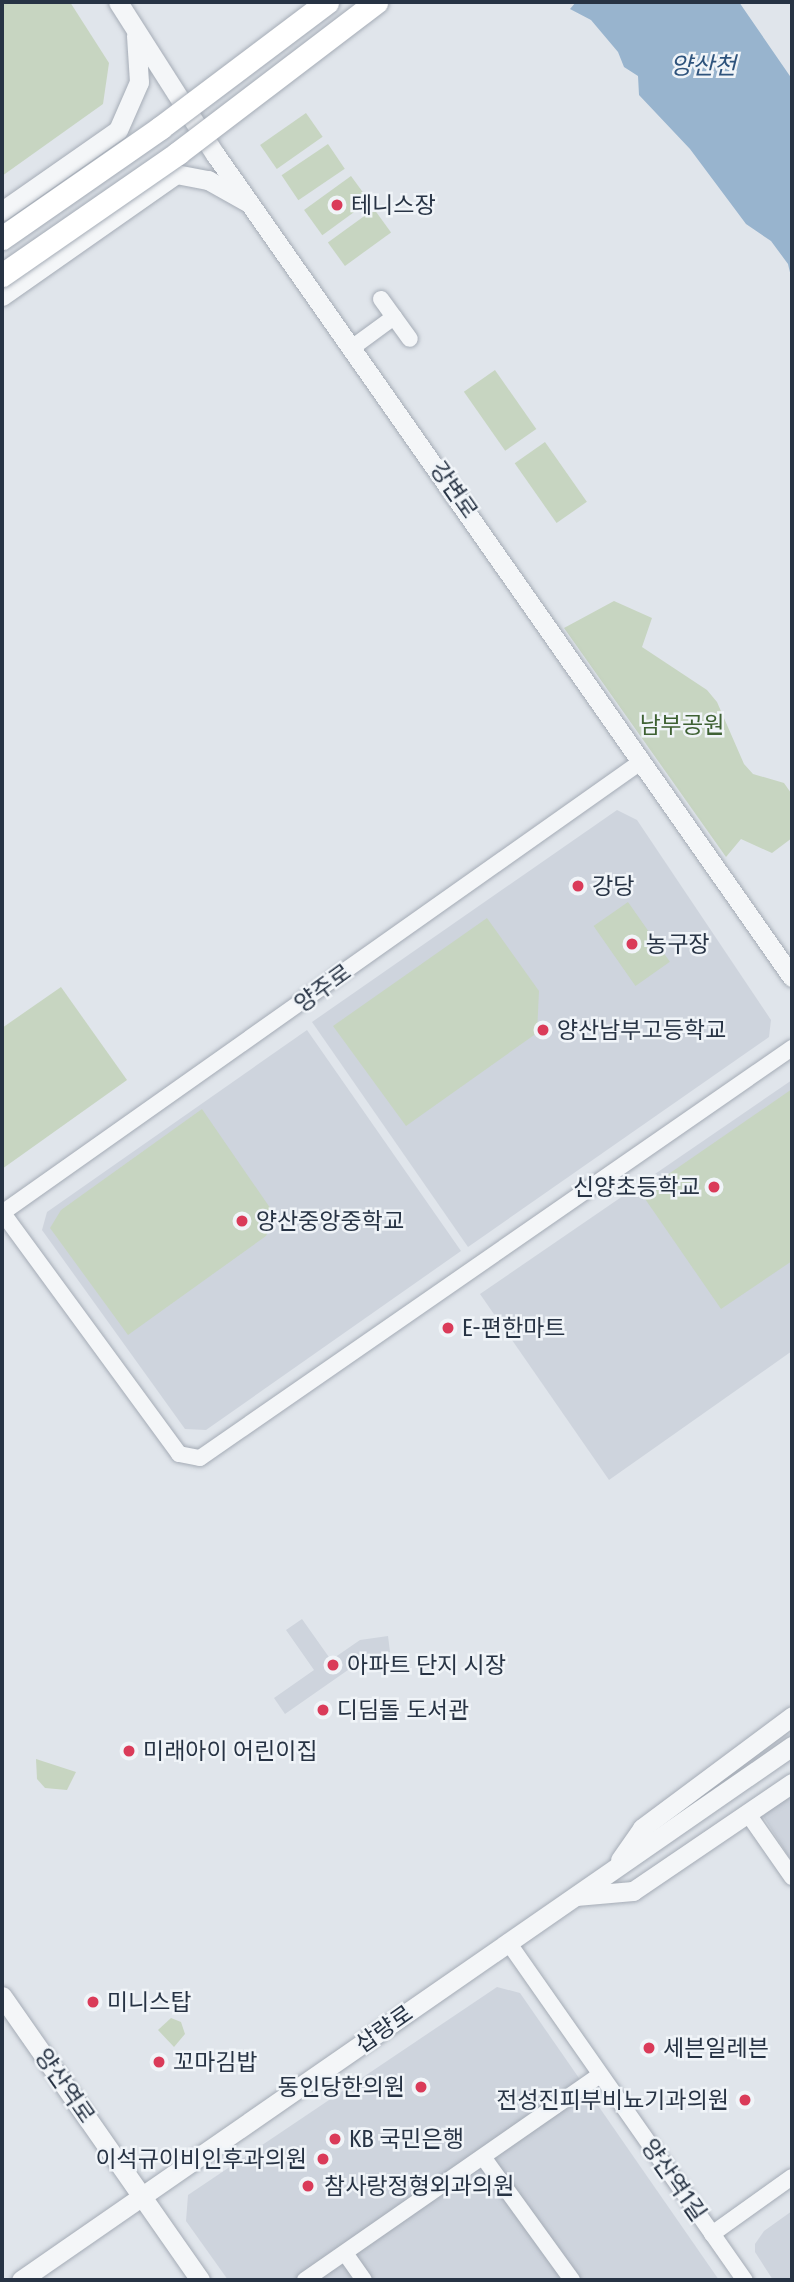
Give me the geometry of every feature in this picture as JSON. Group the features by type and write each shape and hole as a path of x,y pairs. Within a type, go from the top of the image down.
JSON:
{"main road":[{"path":"2,238 160,128 327,2"},
{"path":"2,275 178,153 376,2"}],"street":[{"name":"강변로","path":"118,2 252,205 792,977"},
{"path":"2,211 118,130 139,82 135,31"},
{"path":"2,296 176,174 208,180 252,205"},
{"path":"381,299 410,339"},
{"path":"353,347 394,317"},
{"name":"양주로","path":"2,1213 642,761"},
{"path":"2,1213 179,1454 200,1458 792,1048"},
{"path":"612,1871 642,1828 792,1716"},
{"name":"삽량로","path":"21,2280 792,1746"},
{"path":"575,1896 634,1891 792,1783"},
{"path":"748,1814 792,1877"},
{"name":"양산역1길","path":"508,1942 745,2280"},
{"name":"양산역로","path":"2,1996 200,2280"},
{"path":"306,2280 600,2075"},
{"path":"483,2157 572,2280"},
{"path":"712,2234 792,2177"},
{"path":"345,2253 365,2280"}],"shaded area":[{"name":"양산남부고등학교","path":"617,810 637,820 771,1020 769,1037 468,1247 312,1022"},
{"name":"양산중앙중학교","path":"307,1030 461,1251 206,1430 185,1429 42,1230 47,1212"},
{"name":"신양초등학교","path":"792,1080 792,1351 609,1480 480,1294"},
{"name":"아파트 단지 시장","path":"302,1619 331,1660 360,1640 388,1636 390,1652 368,1656 285,1714 274,1698 314,1670 286,1630"},
{"path":"792,1788 792,1862 763,1816"},
{"path":"497,1987 520,1993 719,2280 228,2280 186,2221 188,2195"},
{"path":"792,2211 792,2280 773,2280 755,2252 755,2244 764,2231"}],"green space":[{"path":"2,2 70,2 109,63 103,104 2,176"},
{"name":"테니스장","path":"306,113 323,137 277,169 260,145"},
{"path":"328,144 345,169 298,200 282,175"},
{"name":"테니스장","path":"351,176 369,201 322,235 304,210"},
{"path":"374,209 391,232 345,266 328,243"},
{"path":"495,370 536,429 505,451 464,392"},
{"path":"545,442 587,502 557,523 515,463"},
{"name":"남부공원","path":"614,601 652,618 642,647 707,690 717,702 744,764 753,774 784,783 791,793 792,838 772,853 741,839 726,857 564,628"},
{"name":"농구장","path":"628,902 670,962 635,986 594,926"},
{"path":"487,918 539,991 537,1033 406,1126 333,1026"},
{"path":"61,987 127,1080 2,1169 2,1028"},
{"path":"792,1089 792,1261 721,1309 641,1193"},
{"path":"202,1109 275,1215 266,1236 128,1335 50,1228 61,1210"},
{"path":"36,1759 76,1772 67,1790 45,1788 37,1779"},
{"path":"171,2018 181,2022 185,2034 174,2047 158,2030"}],"water":[{"name":"양산천","path":"576,2 739,2 792,79 792,281 788,264 771,241 746,224 690,149 639,95 638,76 624,67 618,52 591,20 570,9"}],"place":[{"name":"테니스장","path":"337,205"},
{"name":"강당","path":"578,886"},
{"name":"농구장","path":"632,944"},
{"name":"양산남부고등학교","path":"543,1030"},
{"name":"신양초등학교","path":"714,1187"},
{"name":"양산중앙중학교","path":"242,1221"},
{"name":"E-편한마트","path":"448,1328"},
{"name":"아파트 단지 시장","path":"333,1665"},
{"name":"디딤돌 도서관","path":"323,1710"},
{"name":"미래아이 어린이집","path":"129,1751"},
{"name":"미니스탑","path":"93,2002"},
{"name":"세븐일레븐","path":"649,2048"},
{"name":"꼬마김밥","path":"159,2062"},
{"name":"동인당한의원","path":"421,2087"},
{"name":"전성진피부비뇨기과의원","path":"745,2100"},
{"name":"KB 국민은행","path":"335,2139"},
{"name":"이석규이비인후과의원","path":"323,2159"},
{"name":"참사랑정형외과의원","path":"308,2186"}]}
